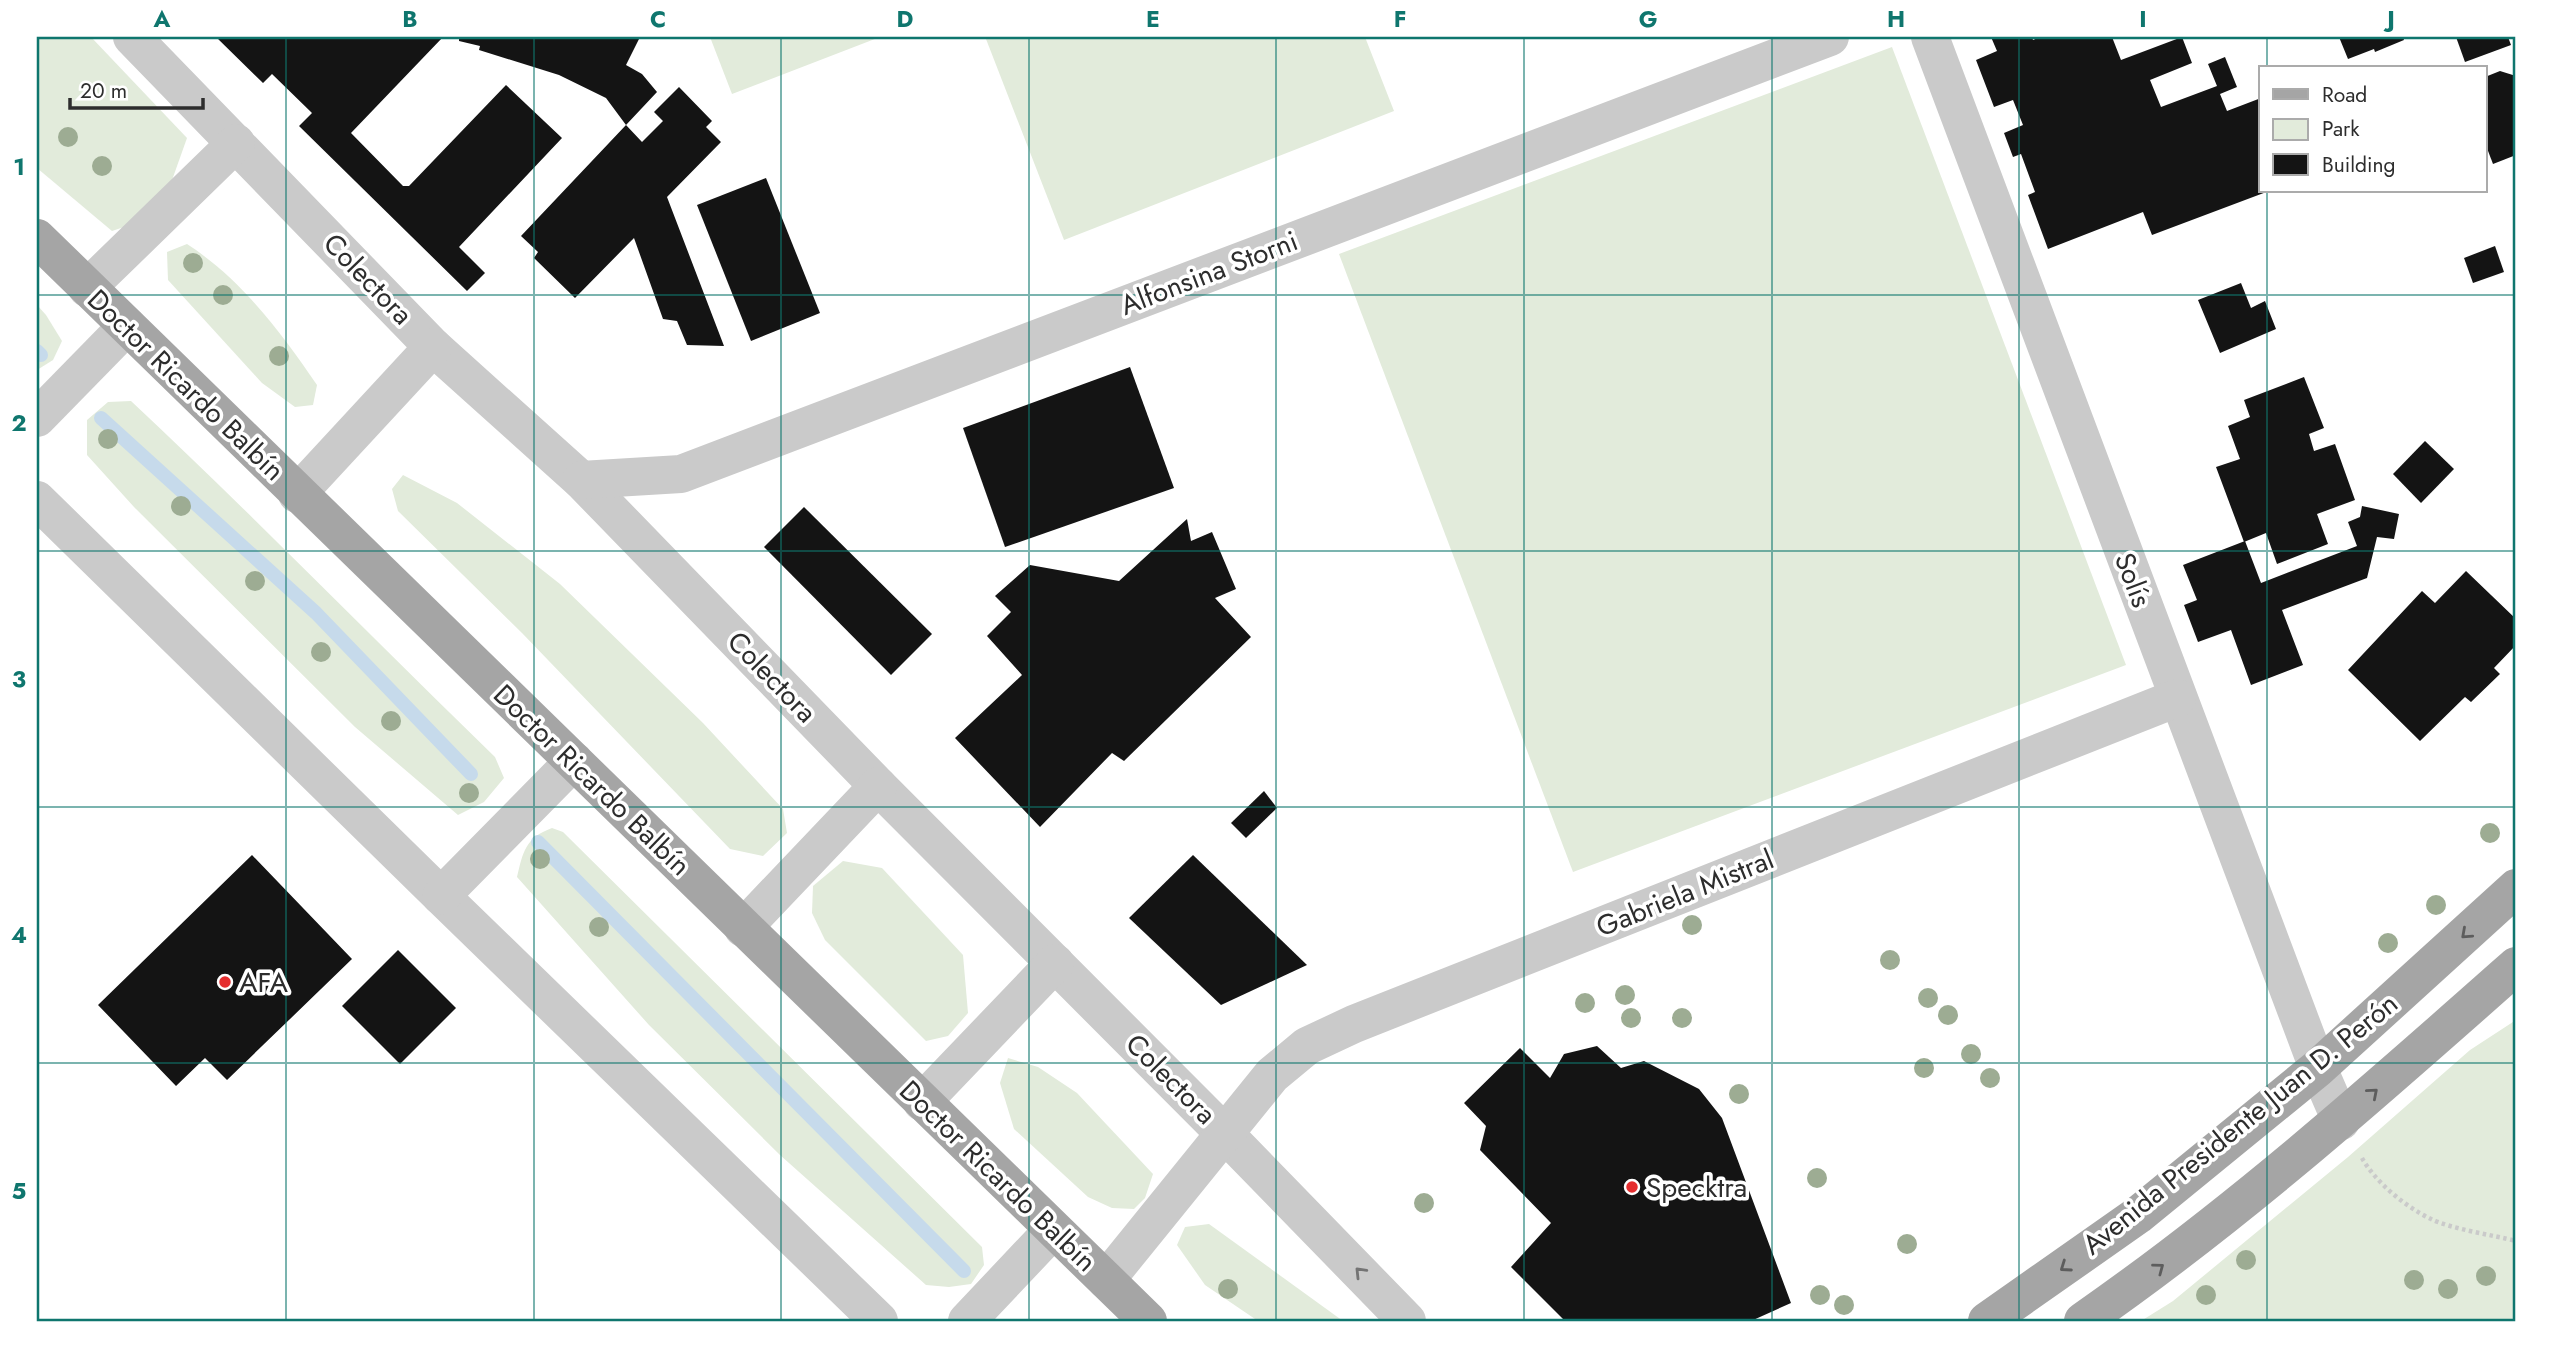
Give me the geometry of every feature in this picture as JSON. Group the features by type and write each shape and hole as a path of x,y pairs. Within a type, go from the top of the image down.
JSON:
{"main road":[{"name":"Doctor Ricardo Balbín","path":"37,239 1148,1321"},
{"name":"Avenida Presidente Juan D. Perón","path":"1987,1321 2138,1214 2318,1068 2516,888"},
{"name":"Avenida Presidente Juan D. Perón","path":"2083,1321 2158,1269 2341,1121 2516,966"}],"street":[{"name":"Colectora","path":"132,37 433,347 581,480 878,786 1407,1321"},
{"name":"Alfonsina Storni","path":"581,480 681,474 1830,37"},
{"name":"Solís","path":"1930,37 2177,698 2318,1068 2341,1121"},
{"path":"87,288 236,143"},
{"path":"37,418 127,326"},
{"path":"297,494 433,347"},
{"path":"37,500 441,897 879,1321"},
{"name":"Gabriela Mistral","path":"1106,1280 1272,1075 1307,1046 1354,1024 2177,698"},
{"path":"441,897 574,761"},
{"path":"744,928 878,786"},
{"path":"922,1102 1055,963"},
{"path":"967,1321 1053,1230"}],"path":[{"path":"2341,1121 2367,1167 2398,1198 2432,1220 2516,1241"}],"green space":[{"path":"37,37 91,37 187,138 171,183 148,219 112,231 37,168"},
{"path":"710,37 880,37 732,94"},
{"path":"1365,37 1394,111 1064,240 986,39"},
{"path":"1892,47 2126,665 1573,872 1339,254"},
{"path":"187,244 225,273 274,326 317,385 313,405 295,407 262,383 168,280 167,252"},
{"path":"37,305 62,341 53,360 37,370"},
{"path":"131,401 495,757 504,778 484,802 458,815 355,727 134,507 87,455 87,420 108,402"},
{"path":"403,475 457,503 560,584 703,723 783,809 787,833 763,856 730,849 522,633 398,511 392,489"},
{"path":"552,828 563,832 982,1247 984,1265 971,1284 949,1287 926,1285 780,1155 649,1025 517,877 521,860 531,841"},
{"path":"843,861 882,868 963,955 968,1013 948,1036 926,1041 825,940 812,913 813,886"},
{"path":"2516,1020 2516,1321 2141,1321 2173,1301 2348,1157 2470,1050"},
{"path":"1008,1058 1038,1067 1077,1093 1153,1174 1145,1198 1134,1209 1112,1208 1088,1197 1014,1129 1000,1083"},
{"path":"1209,1224 1343,1321 1258,1321 1205,1285 1177,1245 1185,1227"}],"building":[{"path":"216,37 443,37 351,133 403,186 409,186 506,85 562,138 459,247 485,273 467,291 299,126 312,113 272,74 263,83"},
{"path":"459,37 635,37 639,39 626,65 642,74 657,92 626,125 606,98 559,75 479,50 480,46 459,41"},
{"path":"1991,37 2032,37 2033,40 2040,37 2112,37 2121,60 2182,37 2192,63 2150,80 2161,107 2217,86 2208,64 2225,57 2237,87 2220,94 2227,111 2259,99 2259,192 2266,192 2152,235 2143,212 2048,249 2028,195 2035,192 2021,154 2013,157 2004,133 2023,125 2013,100 1994,107 1976,60 1997,51"},
{"path":"2339,37 2403,37 2404,40 2348,59"},
{"path":"2456,37 2508,37 2511,45 2465,62"},
{"path":"2500,71 2516,76 2516,155 2493,164 2486,146 2486,77"},
{"path":"679,87 712,121 706,127 721,142 667,197 724,346 687,345 677,321 663,319 634,238 575,298 534,258 538,252 521,236 626,125 642,142 663,121 654,112"},
{"path":"766,178 820,313 751,341 697,205"},
{"path":"2495,246 2504,272 2473,283 2464,258"},
{"path":"2241,283 2251,308 2265,301 2276,329 2220,353 2198,300"},
{"path":"1130,367 1174,488 1005,547 963,428"},
{"path":"2304,377 2324,428 2309,434 2314,451 2335,444 2355,500 2317,514 2328,544 2277,564 2266,533 2244,542 2216,467 2240,459 2228,426 2250,417 2244,400"},
{"path":"2425,441 2454,469 2421,503 2393,474"},
{"path":"2362,506 2399,514 2394,539 2377,537 2367,578 2282,610 2303,665 2251,685 2231,630 2198,642 2184,605 2197,600 2183,565 2245,541 2261,583 2357,546 2348,522 2360,517"},
{"path":"804,507 932,634 891,675 764,547"},
{"path":"1187,519 1191,541 1212,532 1236,589 1215,598 1251,637 1124,761 1112,753 1040,827 955,738 1022,675 987,636 1011,612 995,596 1030,565 1119,581"},
{"path":"2466,571 2516,619 2516,645 2494,668 2500,674 2471,702 2465,697 2420,741 2348,670 2422,591 2435,603"},
{"path":"1264,791 1277,808 1246,838 1231,823"},
{"name":"AFA","path":"252,855 352,959 227,1080 205,1058 176,1086 98,1005"},
{"path":"1193,855 1307,965 1221,1005 1129,918"},
{"path":"398,950 456,1008 400,1064 342,1006"},
{"name":"Specktra","path":"1597,1046 1621,1068 1644,1061 1699,1089 1722,1118 1791,1303 1751,1321 1565,1321 1511,1267 1551,1223 1480,1150 1486,1126 1464,1103 1520,1048 1550,1078 1564,1054"}],"waterway":[{"path":"37,351 41,355"},
{"path":"101,418 316,613 471,774"},
{"path":"538,842 964,1271"}],"place":[{"name":"AFA","path":"225,982"},
{"name":"Specktra","path":"1632,1187"}]}
